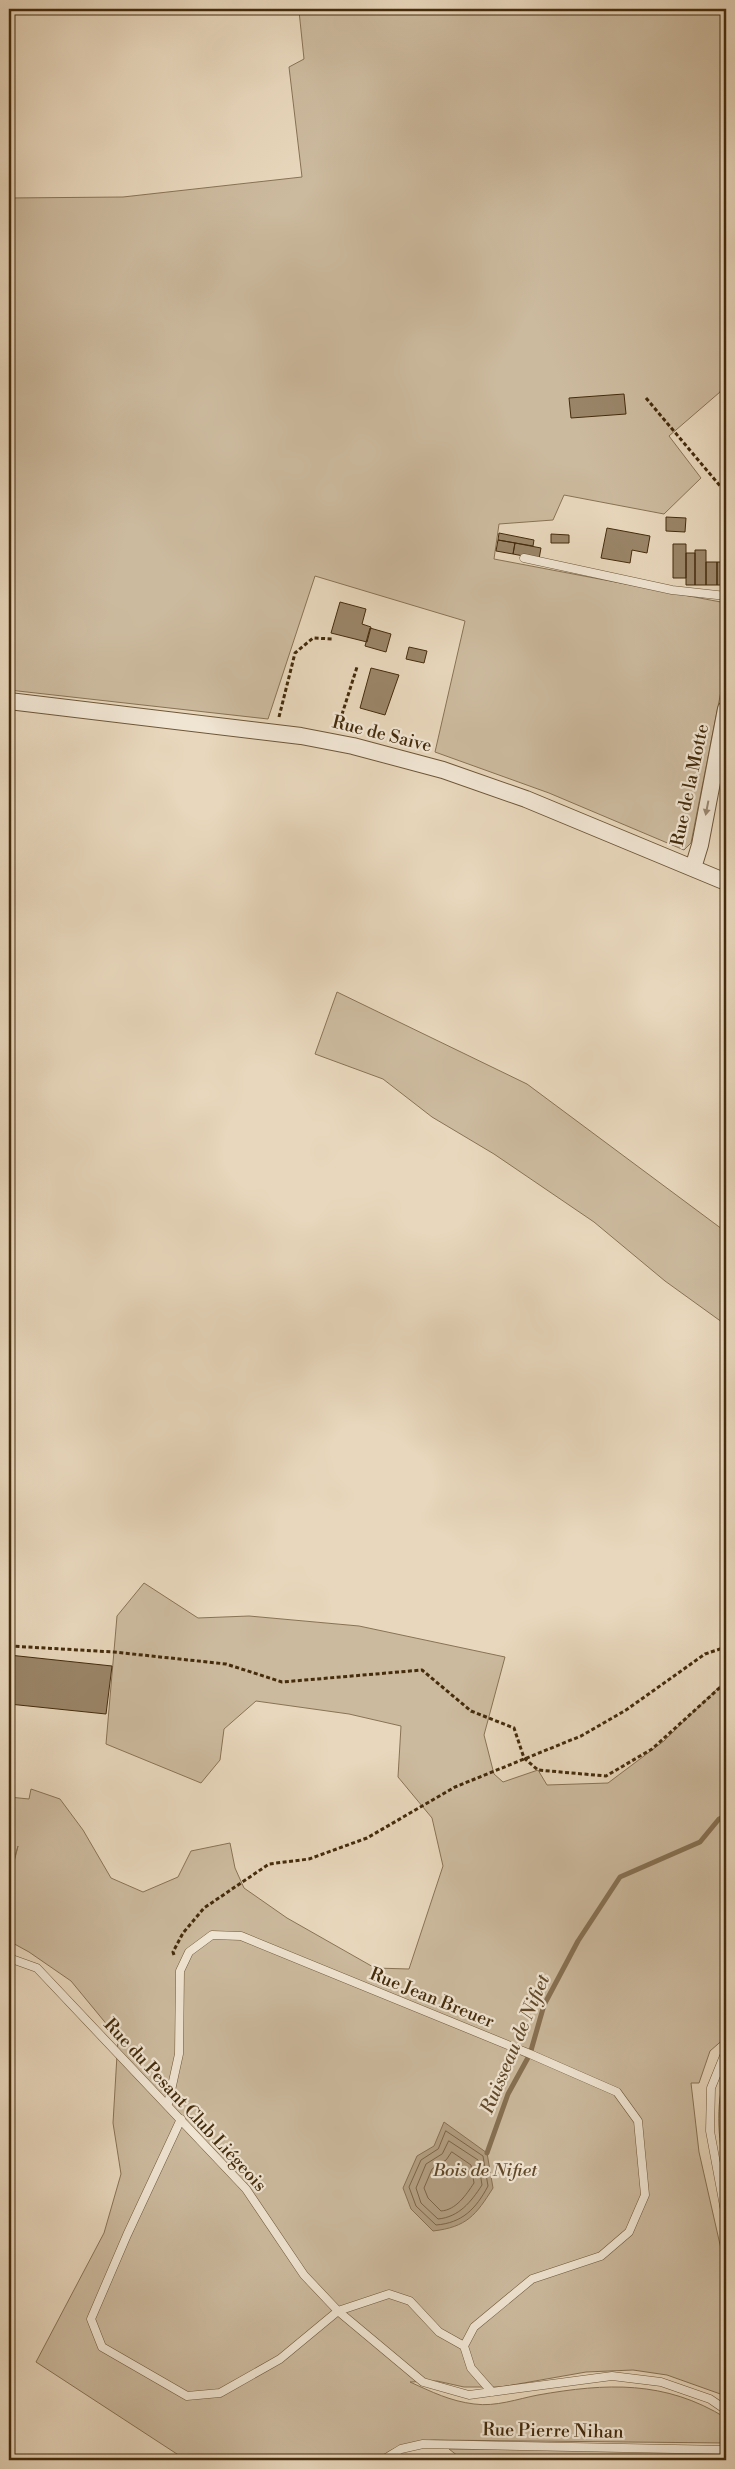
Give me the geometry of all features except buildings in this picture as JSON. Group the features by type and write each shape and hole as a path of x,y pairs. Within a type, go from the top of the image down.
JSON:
{"street":[{"name":"Rue de Saive","path":"9,701 274,732 333,742 442,770 517,796 726,882"},
{"name":"Rue de la Motte","path":"693,868 700,845 726,709"}],"lane":[{"path":"524,558 672,590 726,596"},
{"name":"Rue Jean Breuer","path":"168,2104 179,2054 180,1971 189,1952 212,1935 241,1936 530,2054 617,2092 638,2121 645,2195 629,2232 601,2256 532,2279 474,2327 464,2346"},
{"name":"Rue du Pesant Club Liégeois","path":"9,1958 37,1968 168,2104 246,2189 304,2275 338,2311 423,2382 469,2395 612,2376 661,2382 710,2399 726,2410"},
{"path":"726,2051 712,2088 710,2131 726,2217"},
{"path":"181,2119 127,2235 91,2319 102,2347 187,2396 220,2393 280,2359 338,2311 388,2294 410,2301 439,2332 464,2346 471,2368 492,2392"},
{"name":"Rue Pierre Nihan","path":"383,2460 400,2449 423,2444 726,2450"}],"path":[{"path":"646,398 726,493"},
{"path":"274,732 296,653 313,638 333,639"},
{"path":"333,742 357,668"},
{"path":"9,1646 114,1652 226,1664 282,1682 422,1670 471,1711 514,1728 524,1758 538,1770 606,1776 652,1749 726,1682"},
{"path":"180,1971 172,1952 183,1933 204,1908 269,1864 309,1859 367,1838 455,1787 581,1736 626,1710 705,1654 726,1647"}],"green space":[{"path":"302,9 726,9 726,376 720,392 669,436 701,478 664,514 564,495 553,520 499,524 494,559 726,603 726,666 691,843 684,850 549,793 435,752 465,621 315,576 268,719 9,690 9,198 123,197 302,177 289,67 304,59 299,11"},
{"path":"337,992 527,1084 726,1232 726,1325 665,1281 594,1222 494,1154 432,1117 383,1079 315,1054"},
{"name":"Bois de Nifiet","path":"144,1583 198,1618 249,1616 359,1626 505,1657 484,1735 494,1774 503,1782 538,1770 547,1785 608,1783 664,1741 726,1680 726,2037 710,2051 699,2083 691,2083 699,2152 726,2271 726,2396 667,2375 633,2370 586,2372 501,2387 464,2387 437,2381 410,2382 449,2398 465,2403 482,2405 498,2404 538,2395 587,2388 635,2388 658,2391 703,2406 726,2418 726,2443 434,2440 403,2445 377,2460 174,2460 180,2456 36,2362 104,2233 121,2174 113,2123 118,2038 71,1981 29,1952 9,1941 9,1882 18,1846 9,1878 9,1797 29,1799 31,1789 60,1799 83,1830 111,1878 143,1892 178,1877 191,1851 230,1843 235,1868 244,1888 287,1918 375,1968 409,1969 443,1866 432,1818 398,1777 401,1726 349,1714 256,1701 224,1729 220,1760 201,1783 106,1744 117,1616"},
{"path":"726,2071 726,2179 721,2152 719,2112 722,2084"},
{"path":"449,2449 721,2450 726,2456 726,2460 463,2460"}],"water":[{"path":"444,2122 487,2153 493,2188 481,2206 469,2218 454,2226 433,2231 411,2209 403,2188 417,2156 434,2146"}],"waterway":[{"name":"Ruisseau de Nifiet","path":"487,2153 508,2094 530,2054 544,2005 578,1941 620,1877 700,1842 719,1819 726,1816"}]}
